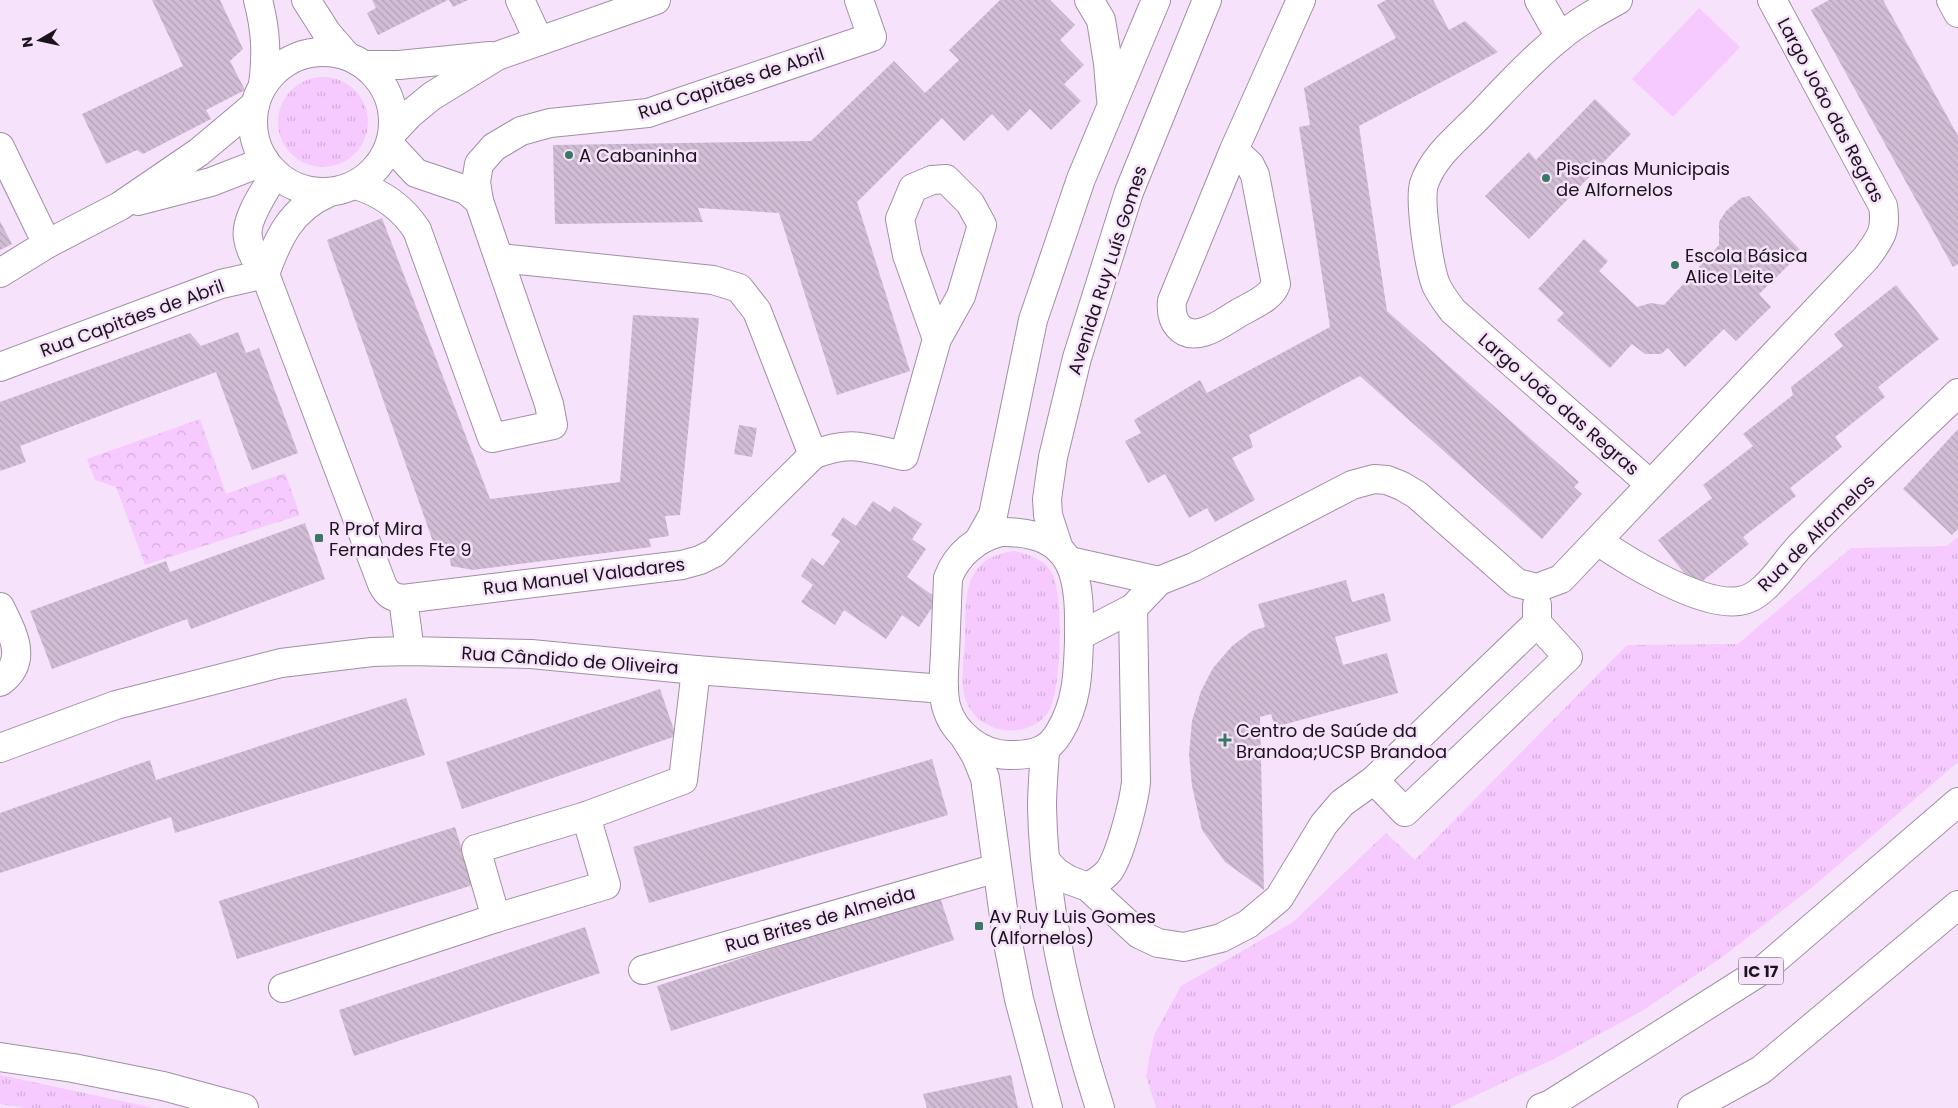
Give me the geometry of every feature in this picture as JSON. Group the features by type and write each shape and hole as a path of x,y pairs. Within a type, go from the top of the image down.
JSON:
{"main road":[{"path":"258,0 265,27 267,52 253,125 256,144 270,167 300,188 328,192"},
{"path":"306,0 327,33 355,60 379,78 388,94 393,113 392,138 416,173 442,184 466,190 479,201 550,404 553,426 492,438 417,230 409,217 394,203 374,190 356,185"},
{"path":"520,0 539,41"},
{"path":"265,274 278,239 288,223 314,198 328,192 356,185 376,168 392,138 410,114 432,96 497,56 656,0"},
{"name":"Rua Capitães de Abril","path":"479,201 476,182 479,164 494,147 521,131 550,124 648,113 872,37 859,0"},
{"path":"1088,0 1101,20 1108,64 1111,105"},
{"path":"979,540 993,516 1033,320 1081,179 1156,0"},
{"name":"Avenida Ruy Luís Gomes","path":"1045,750 1059,733 1072,706 1078,682 1079,594 1076,575 1064,555 1048,515 1047,499 1053,457 1077,358 1129,192 1208,0"},
{"path":"1234,150 1250,165 1254,175 1276,284 1269,295 1217,325 1200,333 1188,333 1180,329 1174,322 1171,311 1172,301 1234,150 1300,0"},
{"path":"1539,0 1560,37"},
{"name":"Largo João das Regras","path":"1618,0 1583,20 1560,37 1507,86 1440,156 1428,175 1422,201 1436,285 1453,311 1650,484 1866,258 1880,238 1886,222 1884,206 1772,0"},
{"path":"1951,0 1958,13"},
{"path":"0,273 47,244 120,206 199,152 259,95 278,67 299,55 322,51 355,60 399,65 497,56"},
{"path":"0,147 47,244"},
{"path":"120,206 270,167"},
{"path":"270,167 247,236 253,254 265,274 385,592 393,597 402,598 410,651"},
{"name":"Rua Manuel Valadares","path":"402,598 682,565 700,560 724,545 813,455 832,446 853,444 904,456 937,339 961,296 982,225 970,203 946,179 932,180 913,188 900,219 907,255 937,339"},
{"path":"417,230 417,207 422,196 431,187 442,184"},
{"path":"500,258 714,280 739,288 757,311 813,455"},
{"name":"Rua Capitães de Abril","path":"0,367 221,284 265,274"},
{"name":"Rua de Alfornelos","path":"1598,541 1632,564 1708,599 1725,602 1739,601 1752,597 1765,588 1803,542 1958,393"},
{"path":"1079,636 1133,608 1159,581 1194,567 1352,485 1374,479 1387,480 1417,495 1517,583 1537,588 1561,579 1650,484"},
{"path":"1048,1108 1019,999 996,868 985,778 976,756 947,708 944,689 948,578 958,557 979,540 1001,532 1021,532 1036,536 1064,555 1159,581"},
{"path":"1374,780 1405,812 1568,657 1537,623 1537,588"},
{"path":"0,607 12,633 17,663 11,674 0,682"},
{"path":"1088,887 1101,879 1110,870 1134,804 1136,782 1133,608"},
{"path":"1046,861 1056,872 1069,880 1088,887 1139,934 1158,943 1184,947 1221,938 1248,924 1279,898 1324,824 1342,803 1374,780 1537,623"},
{"name":"Rua Cândido de Oliveira","path":"0,748 116,705 281,663 372,652 531,654 696,670 944,689"},
{"path":"496,918 476,849 586,816 683,780 696,670"},
{"path":"963,735 980,749 997,756 1023,755 1045,750 1042,806 1046,861 1068,994 1084,1058 1100,1108"},
{"name":"IC 17","path":"1541,1108 1551,1104 1764,969 1958,802"},
{"path":"283,988 496,918 606,885 586,816"},
{"name":"Rua Brites de Almeida","path":"643,970 996,868"},
{"path":"1692,1108 1762,1070 1958,905"},
{"path":"0,1057 73,1068 163,1086 244,1108"}],"green space":[{"path":"1699,8 1740,47 1673,117 1632,79"},
{"path":"323,77 340,81 355,90 364,105 368,122 364,139 355,154 340,163 323,167 306,163 291,154 282,139 278,122 282,105 291,90 306,81"},
{"path":"200,419 226,494 285,473 300,515 145,565 116,487 95,480 87,459"},
{"path":"1958,537 1958,762 1815,885 1721,958 1642,1011 1554,1059 1449,1108 1156,1108 1146,1076 1154,1035 1181,986 1293,922 1386,833 1415,860 1627,645 1738,644 1851,548 1947,546"},
{"path":"1014,551 1036,558 1045,564 1052,573 1056,584 1058,601 1060,644 1056,687 1047,714 1037,723 1026,728 1002,730 990,726 979,719 971,710 965,698 963,677 966,610 970,583 975,571 984,562 997,555"},
{"path":"0,1075 153,1108 25,1108 0,1104"}],"building":[{"path":"152,0 220,0 243,49 230,61 245,90 206,110 211,119 143,154 137,150 106,164 82,114 183,66"},
{"path":"372,0 448,0 378,35 367,13 376,8"},
{"path":"449,0 468,0 453,7"},
{"path":"1000,0 1050,0 1075,25 1060,40 1084,65 1064,84 1081,101 1051,130 1030,109 1008,131 992,114 964,141 942,118 857,202 910,371 837,395 779,213 698,208 703,222 555,224 553,145 811,141 894,61 925,93 959,60 949,50"},
{"path":"1386,0 1433,0 1449,30 1465,21 1498,52 1359,126 1387,311 1579,482 1574,487 1582,494 1542,539 1360,376 1249,435 1253,447 1232,458 1255,500 1215,522 1207,508 1189,518 1165,474 1148,483 1125,441 1141,433 1134,420 1200,380 1207,393 1330,327 1299,127 1310,125 1304,88 1396,38 1377,5"},
{"path":"1829,0 1883,0 1958,136 1958,264 1953,267 1811,10"},
{"name":"Piscinas Municipais de Alfornelos","path":"1595,99 1631,134 1529,239 1485,196 1529,152 1536,160"},
{"path":"1749,196 1802,252 1759,294 1771,307 1736,341 1724,329 1685,367 1668,348 1661,354 1645,354 1632,344 1610,368 1557,320 1564,313 1538,289 1584,239 1608,261 1599,271 1637,307 1651,303 1664,305 1719,245 1719,222 1726,211 1741,198"},
{"path":"382,218 490,499 620,482 633,315 699,318 680,515 665,516 669,536 649,539 651,547 473,570 451,566 449,554 438,556 327,240"},
{"path":"0,221 12,244 0,250"},
{"path":"1896,285 1939,339 1878,387 1885,397 1835,437 1842,447 1790,488 1796,496 1743,537 1749,544 1695,587 1658,540 1712,498 1703,485 1753,446 1743,434 1793,395 1791,387 1843,346 1834,334"},
{"path":"238,332 246,353 259,348 298,453 252,470 216,372 20,446 26,462 0,471 0,402 190,333 201,346"},
{"path":"739,425 757,428 752,457 734,454"},
{"path":"1958,429 1958,529 1952,535 1903,489"},
{"path":"873,501 890,512 894,506 922,524 912,539 926,549 907,577 938,599 919,627 902,615 886,639 844,610 835,625 801,602 813,585 801,576 812,558 823,566 840,541 831,535 843,517 856,526"},
{"path":"305,523 325,579 191,629 187,619 52,669 30,611 166,561 170,572"},
{"name":"Centro de Saúde da Brandoa;UCSP Brandoa","path":"1346,580 1352,602 1384,593 1391,621 1335,637 1343,665 1387,653 1398,693 1275,727 1271,714 1260,717 1264,890 1225,862 1202,830 1192,786 1189,754 1192,721 1201,691 1213,668 1232,646 1252,631 1265,627 1258,604"},
{"path":"660,689 676,736 462,809 446,762"},
{"path":"406,698 425,755 175,833 171,817 0,873 0,813 150,760 156,780"},
{"path":"932,759 948,815 649,903 633,847"},
{"path":"455,827 473,885 237,959 219,901"},
{"path":"939,894 954,940 671,1031 657,986"},
{"path":"585,927 600,973 354,1056 339,1010"},
{"path":"1011,1075 1018,1108 927,1108 923,1094"}],"place":[{"name":"A Cabaninha","path":"569,155"},
{"name":"Piscinas Municipais de Alfornelos","path":"1546,178"},
{"name":"Escola Básica Alice Leite","path":"1675,265"},
{"name":"R Prof Mira Fernandes Fte 9","path":"319,538"},
{"name":"Centro de Saúde da Brandoa;UCSP Brandoa","path":"1225,740"},
{"name":"Av Ruy Luis Gomes (Alfornelos)","path":"979,926"}]}
